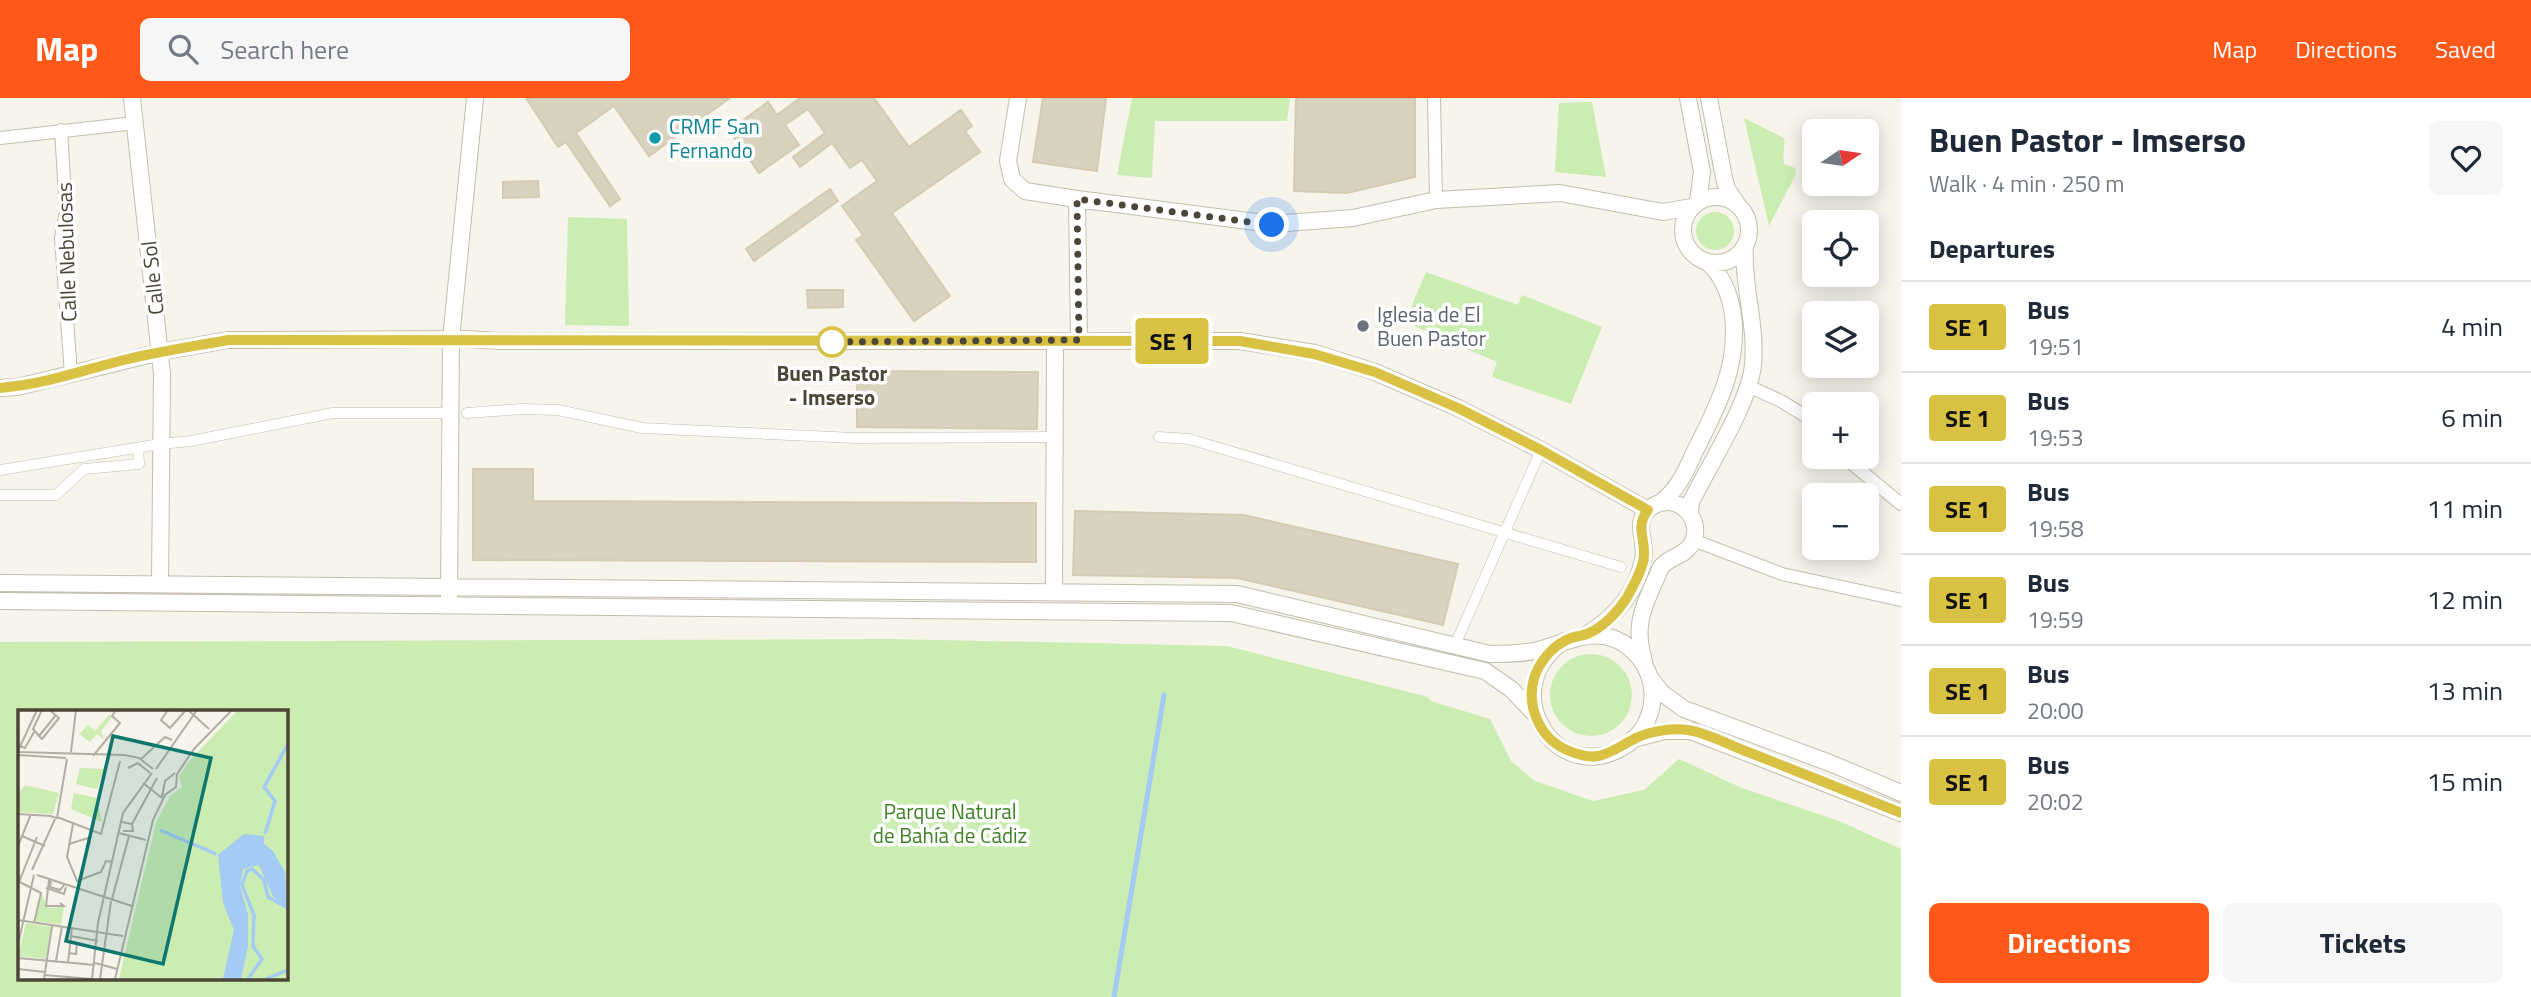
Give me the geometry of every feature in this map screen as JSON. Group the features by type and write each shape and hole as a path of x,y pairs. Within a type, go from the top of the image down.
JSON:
{"street":[{"name":"Calle Sol","path":"132,98 162,374 160,584"},
{"path":"449,606 450,339 475,98"},
{"path":"1018,98 1007,161 1012,179 1025,191 1077,199 1272,225 1353,218 1436,200 1560,193 1663,212 1695,204 1706,198 1724,197 1739,206"},
{"path":"1434,98 1436,200"},
{"path":"1684,239 1683,222 1695,204 1702,172 1688,98"},
{"path":"1633,739 1645,724 1652,701 1638,630 1640,617 1661,567 1666,561 1688,549 1693,540 1695,527 1690,512 1691,502 1748,386 1753,366 1753,325 1744,258 1748,220 1727,189 1709,98"},
{"path":"0,138 135,123"},
{"name":"Calle Nebulosas","path":"61,130 66,212 61,238 71,374"},
{"path":"1077,199 1079,340"},
{"path":"0,583 1237,594 1490,654 1538,650 1586,635 1606,622 1626,598 1643,562 1640,524 1655,506 1674,491 1718,405 1734,353 1735,330 1731,303 1724,283 1716,270 1693,254 1684,239 1665,220 1663,212"},
{"path":"1708,263 1733,259 1745,246"},
{"path":"0,388 160,352 228,340 1240,341 1314,354 1387,377 1458,408 1655,506 1677,503 1690,512"},
{"path":"1054,592 1055,341"},
{"path":"1748,386 1802,414"},
{"path":"467,414 522,409 558,410 642,428 842,437 1055,437"},
{"path":"0,470 160,444 191,442 333,413 449,413"},
{"path":"1159,438 1189,439 1621,567"},
{"path":"0,495 56,495 83,469 139,464 138,448"},
{"path":"1455,645 1541,450"},
{"path":"1859,469 1901,504"},
{"path":"1642,540 1651,552 1658,556 1674,557"},
{"path":"1693,540 1782,574 1901,600"},
{"path":"0,601 1231,613 1485,671 1511,689 1534,713 1539,724 1554,742 1574,753 1586,756 1609,753 1633,739 1665,731 1691,731 1901,813"},
{"path":"1586,635 1610,637 1631,648 1662,693 1684,709 1830,763 1901,793"},
{"path":"1534,713 1534,677 1545,656 1564,641"}],"green space":[{"path":"1132,98 1290,98 1287,121 1155,121 1152,178 1117,175"},
{"path":"1592,102 1606,177 1555,172 1559,103"},
{"path":"1744,118 1784,138 1784,164 1795,168 1796,174 1769,226"},
{"path":"1715,212 1728,218 1734,231 1728,244 1715,250 1702,244 1696,231 1702,218"},
{"path":"568,217 627,219 629,326 565,325"},
{"path":"1426,272 1518,305 1522,295 1602,327 1571,404 1492,377 1497,362 1405,322"},
{"name":"Parque Natural de Bahía de Cádiz","path":"892,639 1227,646 1428,697 1431,701 1490,719 1511,761 1535,781 1593,801 1644,790 1679,759 1742,788 1839,821 1901,849 1901,997 0,997 0,642"},
{"path":"1591,654 1607,657 1620,666 1629,679 1632,695 1629,711 1620,724 1607,733 1591,736 1575,733 1562,724 1553,711 1550,695 1553,679 1562,666 1575,657"}],"building":[{"path":"526,98 730,98 649,156 614,106 576,133 620,199 610,206 566,142 558,147"},
{"path":"800,98 874,98 909,147 961,110 972,126 965,131 980,152 892,213 950,296 914,321 856,240 863,235 842,206 877,181 862,160 850,168 832,143 800,167 793,157 825,133 808,109 785,125 799,145 759,173 729,130 768,102 777,115"},
{"path":"1043,98 1106,98 1097,171 1033,162"},
{"path":"1296,98 1415,98 1415,177 1347,193 1294,191"},
{"path":"538,181 539,197 503,198 503,182"},
{"path":"830,189 838,201 754,261 746,249"},
{"path":"807,290 843,290 843,307 808,308"},
{"path":"857,371 1038,372 1037,429 857,427"},
{"path":"473,469 533,469 533,501 1036,503 1036,562 473,560"},
{"path":"1075,511 1244,515 1458,564 1443,625 1237,578 1073,575"}],"waterway":[{"path":"1114,997 1164,695"}],"bus line":[{"path":"0,388 17,387 160,352 228,340 1240,341 1314,354 1375,372 1458,408 1541,450 1648,510 1640,524 1643,562 1619,609 1606,622 1586,635 1564,641 1554,648 1545,656 1534,677 1534,713 1545,733 1554,742 1574,753 1598,756 1620,749 1633,739 1652,733 1691,731 1901,813"}],"place":[{"name":"CRMF San Fernando","path":"655,138"},
{"name":"Iglesia de El Buen Pastor","path":"1363,326"},
{"name":"Buen Pastor - Imserso","path":"832,342"}],"route":[{"path":"832,342 822,342 1079,340 1077,199 1272,225"}]}
